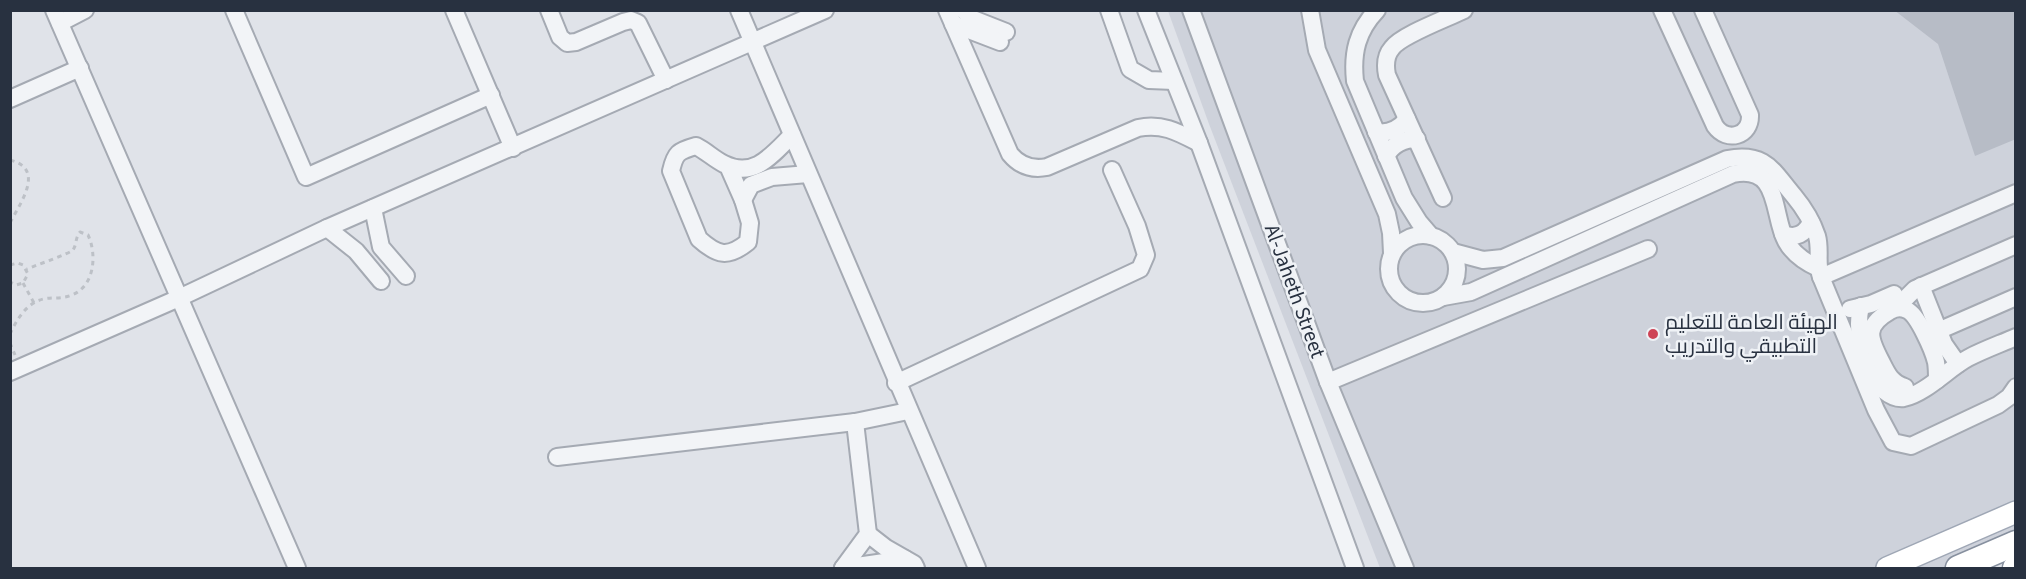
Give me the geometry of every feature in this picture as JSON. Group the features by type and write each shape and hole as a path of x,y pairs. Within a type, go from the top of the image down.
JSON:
{"highway":[{"path":"1958,568 2016,543"}],"main road":[{"path":"1887,568 2016,512"}],"street":[{"path":"85,10 57,17 297,568"},
{"path":"234,10 306,177 491,95"},
{"path":"454,10 513,148"},
{"path":"549,10 560,37 567,43 576,42 623,22 631,20 638,23 666,80"},
{"path":"739,10 976,568"},
{"path":"10,372 179,298 327,228 825,10"},
{"path":"1109,10 1130,69 1149,80 1174,81"},
{"name":"Al-Jaheth Street","path":"1146,10 1198,143 1355,568"},
{"name":"Al-Jaheth Street","path":"1191,10 1328,381 1405,568"},
{"path":"1310,10 1317,50 1387,214 1392,254 1389,273 1397,291 1405,298 1424,303 1471,292 1733,174 1742,172 1760,177 1766,183 1776,203 1783,234 1797,255 1820,272"},
{"path":"1377,10 1360,33 1355,49 1353,65 1355,81 1409,206 1431,236"},
{"path":"1443,198 1387,75 1386,68 1388,54 1397,43 1464,10"},
{"path":"1662,10 1715,126 1719,144 1718,163"},
{"path":"1703,10 1750,115 1749,126 1741,135 1729,136 1715,126"},
{"path":"954,15 973,19 1003,37"},
{"path":"954,15 1010,154 1022,165 1047,167 1138,128 1148,126 1167,128 1198,143"},
{"path":"10,99 80,68"},
{"path":"1376,132 1395,130 1407,119"},
{"path":"728,166 750,223 748,242 737,251 721,254 699,240 670,171 673,160 681,150 696,146 708,151 721,162 736,170 755,167 765,161 792,135"},
{"path":"1386,156 1398,143 1410,139 1417,140"},
{"path":"1453,252 1483,260 1512,255 1727,159 1747,157 1765,163 1780,176 1804,208 1819,244 1820,272 1876,410 1893,442 1911,446 1998,405 2009,397 2016,387"},
{"path":"896,383 1140,269 1146,255 1137,226 1112,170"},
{"path":"743,200 752,185 772,177 808,174"},
{"path":"1820,272 2016,193"},
{"path":"373,208 381,248 406,276"},
{"path":"1783,234 1799,235 1811,222"},
{"path":"327,228 357,250 381,281"},
{"path":"1392,254 1404,240 1422,234 1448,245 1457,262 1457,272 1450,290 1443,297"},
{"path":"1835,310 1898,301 1922,286 2016,245"},
{"path":"1328,381 1648,249"},
{"path":"1922,286 1938,332 1949,353 1958,364"},
{"path":"1938,332 2016,297"},
{"path":"1898,301 1915,317 1928,342 1935,361 1937,381"},
{"path":"1876,410 1903,395 1896,383 1888,377 1871,339 1873,326 1878,319 1893,310 1898,301"},
{"path":"1861,306 1858,329 1862,349 1883,390 1902,399 1937,381 1958,364 1977,353 2016,337"},
{"path":"557,457 855,422 908,411"},
{"path":"843,568 868,534 855,422"},
{"path":"868,534 910,564"},
{"path":"843,568 910,564"}],"path":[{"path":"10,160 24,167 29,178 29,186 10,223"},
{"path":"10,334 26,309 33,303 48,297 72,295 80,290 92,274 93,246 88,235 80,232 71,252 27,269"},
{"path":"10,282 16,285 23,283 28,274 23,265 11,263"},
{"path":"23,283 33,303"}],"shaded area":[{"name":"الهيئة العامة للتعليم التطبيقي والتدريب","path":"1168,11 2015,11 2015,555 1986,568 1380,568 1209,124"}],"building":[{"path":"1894,10 2016,10 2016,139 1975,156 1938,44"}],"place":[{"name":"الهيئة العامة للتعليم التطبيقي والتدريب","path":"1653,334"}]}
